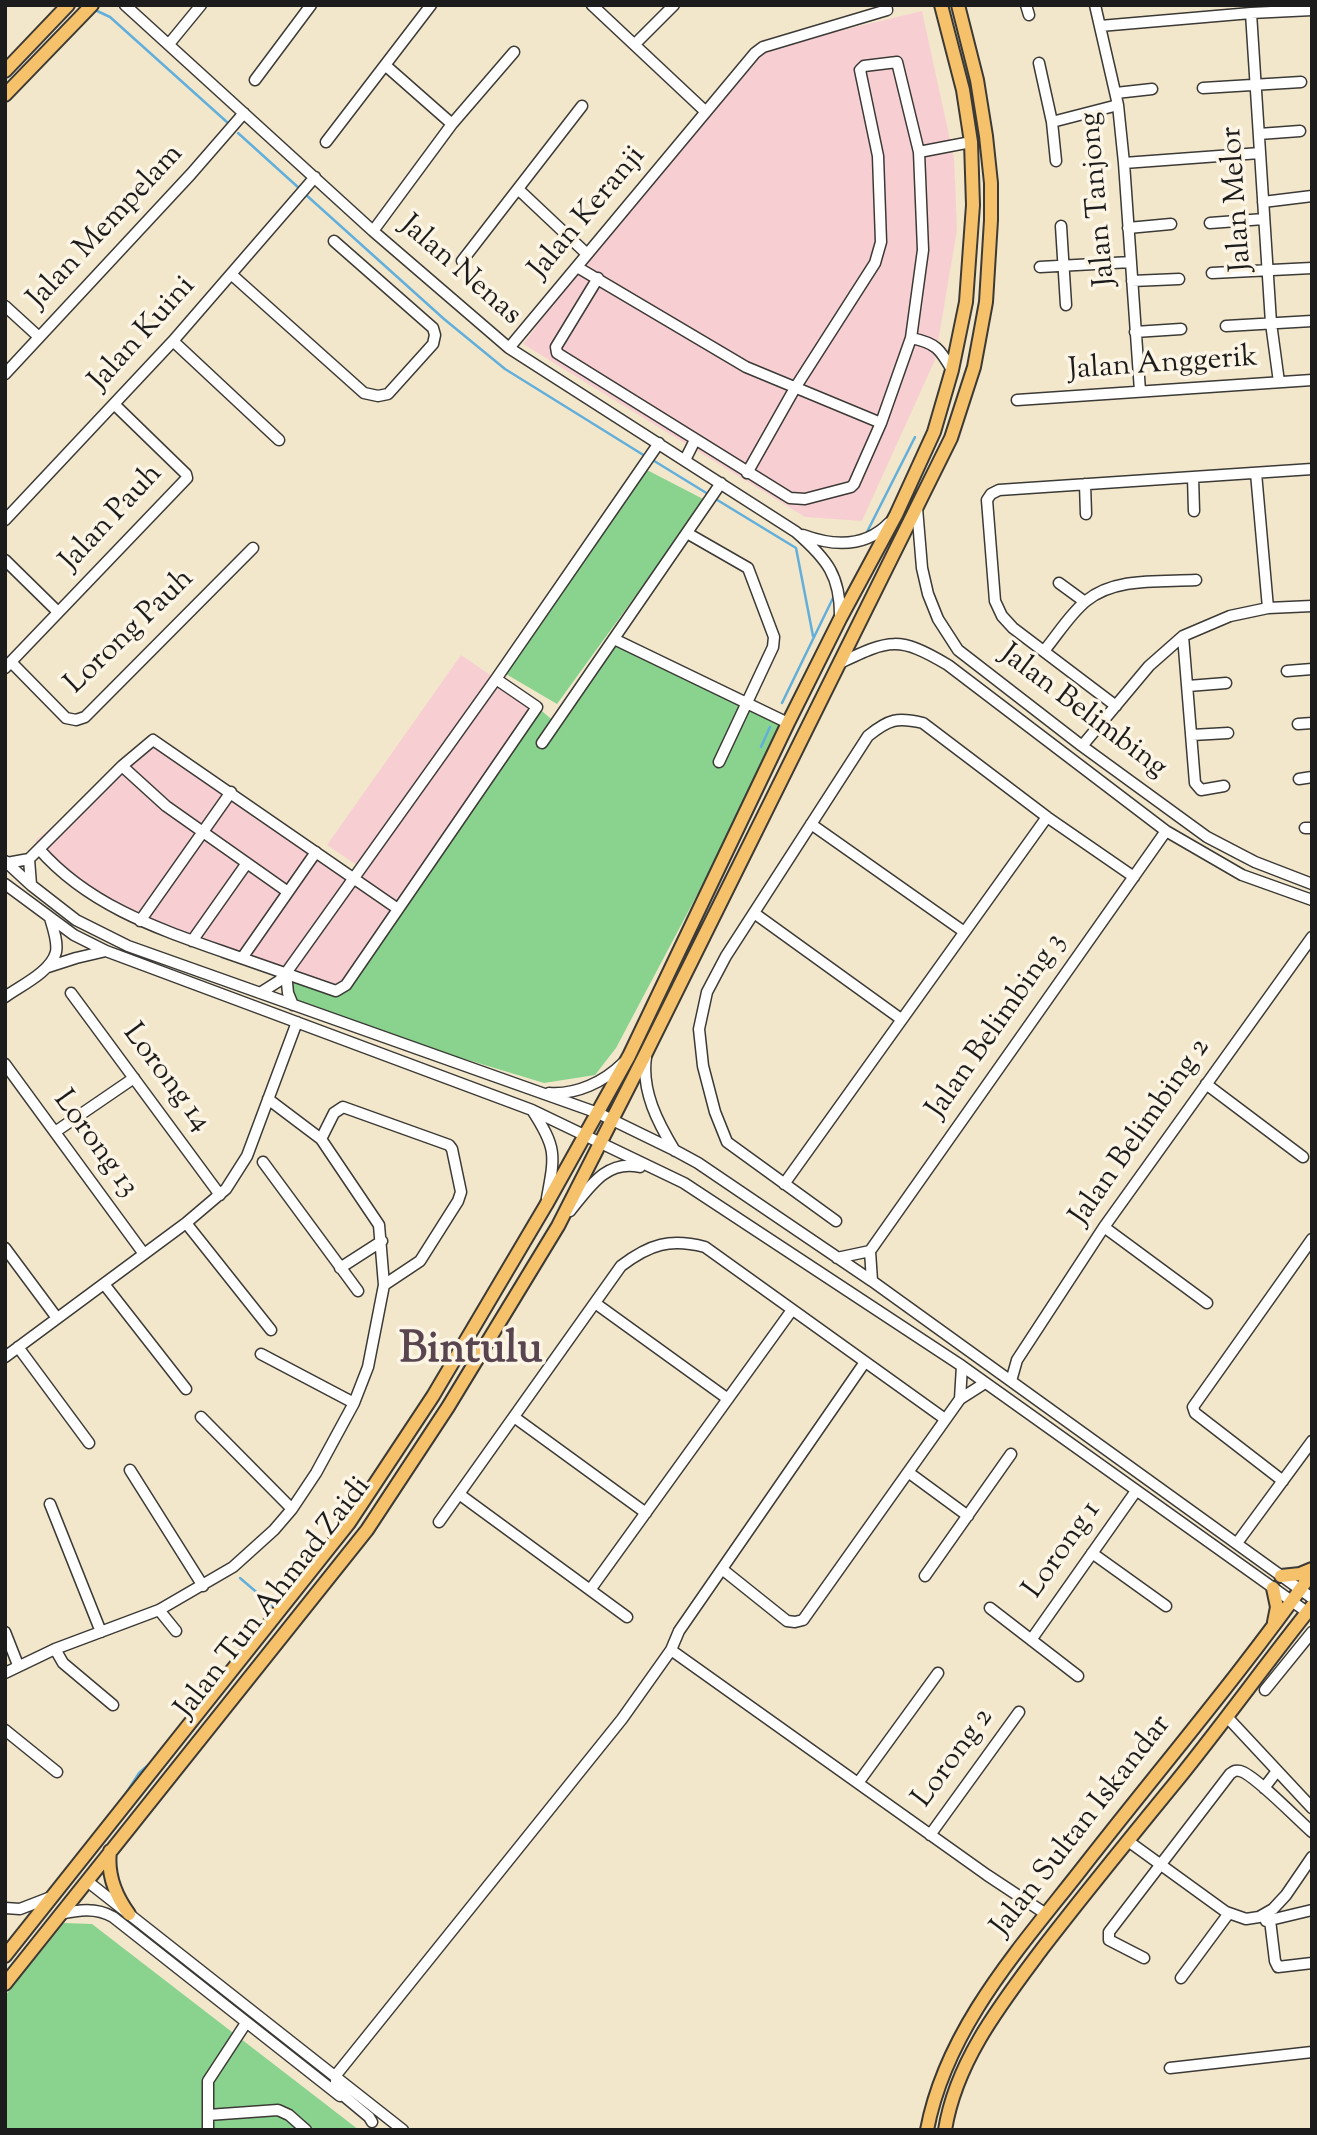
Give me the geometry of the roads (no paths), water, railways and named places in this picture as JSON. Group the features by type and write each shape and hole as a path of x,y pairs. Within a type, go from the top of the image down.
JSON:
{"main road":[{"path":"5,71 68,5"},
{"name":"Jalan Tun Ahmad Zaidi","path":"5,1956 349,1523 433,1396 546,1205 629,1056 788,723 896,515 934,432 952,370 966,302 973,205 971,142 962,90 941,5"},
{"name":"Jalan Tun Ahmad Zaidi","path":"5,1984 367,1530 448,1407 558,1226 951,438 974,367 986,302 991,183 976,80 958,5"},
{"path":"5,95 89,8"},
{"path":"1281,1576 1312,1571"},
{"name":"Jalan Sultan Iskandar","path":"928,2130 948,2061 978,2007 1046,1914 1273,1626 1312,1571"},
{"path":"1273,1588 1277,1607 1273,1626"},
{"name":"Jalan Sultan Iskandar","path":"945,2130 950,2101 965,2064 991,2020 1070,1912 1228,1718 1309,1609"},
{"path":"110,1850 109,1870 112,1883 118,1899 129,1914"}],"street":[{"name":"Jalan Nenas","path":"125,5 244,113 311,180 509,348 656,447 685,460 796,532 827,562 840,600 840,619"},
{"path":"169,44 201,5"},
{"path":"255,80 312,5"},
{"path":"326,142 431,5"},
{"path":"592,5 706,112"},
{"path":"635,44 674,5"},
{"name":"Jalan Tanjong","path":"1094,5 1118,105 1140,391"},
{"name":"Jalan Keranji","path":"509,348 755,53 763,47 886,8"},
{"path":"1100,26 1312,10"},
{"name":"Jalan Melor","path":"1251,13 1271,323 1279,382"},
{"path":"373,231 452,124 514,51"},
{"path":"597,278 556,348 557,353 747,472 797,500 846,489 854,484 881,422 911,338 923,250 919,152 897,62 864,66 860,69 878,156 881,242 875,263 794,388 747,472"},
{"path":"1039,63 1052,122 1056,161"},
{"path":"385,65 452,124"},
{"path":"1203,89 1301,82"},
{"path":"1116,93 1152,89"},
{"path":"1052,122 1118,105"},
{"path":"462,261 582,106"},
{"name":"Jalan Mempelam","path":"5,374 191,174 244,113"},
{"path":"1259,134 1300,131"},
{"path":"919,152 971,142"},
{"path":"1124,163 1260,153"},
{"name":"Jalan Kuini","path":"5,520 173,341 311,180"},
{"path":"518,189 587,254"},
{"path":"1263,202 1312,196"},
{"path":"1210,223 1264,219"},
{"path":"1128,228 1171,225"},
{"path":"1061,226 1066,305"},
{"path":"231,274 364,393 378,396 388,394 433,344 433,328 334,240"},
{"path":"1040,267 1130,262"},
{"path":"577,267 746,367 881,422"},
{"path":"1212,273 1312,268"},
{"path":"1132,281 1179,279"},
{"path":"5,306 39,337"},
{"path":"1226,326 1312,321"},
{"path":"1135,332 1181,329"},
{"path":"911,338 929,342 942,351 952,370"},
{"path":"173,341 279,440"},
{"path":"561,381 572,364"},
{"name":"Jalan Anggerik","path":"1017,400 1312,380"},
{"name":"Jalan Pauh","path":"8,665 187,478 115,405"},
{"path":"685,460 695,440"},
{"path":"260,993 286,973 496,679 656,447"},
{"path":"1116,706 1013,628 1002,616 995,601 987,500 991,494 999,490 1312,469"},
{"path":"1256,472 1268,608"},
{"path":"1193,477 1194,510"},
{"path":"542,743 721,483"},
{"path":"1085,484 1086,514"},
{"name":"Jalan Belimbing","path":"917,508 922,568 928,594 938,619 958,650 1082,746 1207,837 1255,863 1312,884"},
{"name":"Jalan Nenas","path":"796,532 823,542 850,543 880,532 896,515"},
{"path":"687,533 748,568 774,642 719,762"},
{"name":"Lorong Pauh","path":"8,665 66,718 76,720 85,716 253,548"},
{"path":"5,560 58,612"},
{"path":"1044,651 1085,602 1105,590 1120,585 1195,580"},
{"path":"1059,583 1085,602"},
{"path":"1082,746 1149,666 1183,636 1230,616 1268,608 1312,606"},
{"path":"1183,636 1195,783 1201,790 1224,786"},
{"path":"614,639 788,723"},
{"name":"Jalan Belimbing","path":"840,663 873,647 913,645 948,665 1166,831 1242,875 1312,900"},
{"path":"1287,671 1312,669"},
{"path":"39,849 72,881 103,902 140,921 336,991 346,985 537,707 496,679"},
{"path":"1188,686 1226,682"},
{"path":"836,1221 726,1142 703,1066 699,1029 707,992 726,956 868,736 885,722 904,718 923,723 1046,817 1134,877"},
{"path":"1297,724 1312,723"},
{"path":"1192,736 1228,733"},
{"path":"6,862 29,859 122,766 153,740 398,909"},
{"path":"122,766 155,798 288,892"},
{"path":"1299,779 1312,777"},
{"path":"140,921 232,792"},
{"path":"784,1184 1046,817"},
{"path":"811,824 963,931"},
{"name":"Jalan Belimbing 3","path":"870,1251 1166,831"},
{"path":"242,958 316,852"},
{"path":"29,859 31,885"},
{"path":"6,862 76,920 128,946 598,1113 676,1151 872,1281 1312,1598"},
{"path":"192,941 247,863"},
{"path":"5,884 74,935 106,951 532,1110 684,1183 962,1366 1273,1588 1309,1609"},
{"path":"754,913 901,1019"},
{"path":"5,998 44,968 56,952 50,918"},
{"name":"Jalan Belimbing 2","path":"1011,1381 1017,1360 1104,1227 1312,937"},
{"path":"44,968 106,951"},
{"path":"286,973 288,993 293,1004"},
{"name":"Lorong 14","path":"71,993 220,1195"},
{"path":"5,1357 220,1195 247,1157 297,1022"},
{"path":"646,1054 644,1068 648,1093 661,1128 676,1151"},
{"path":"531,1089 552,1094 575,1091 600,1082 629,1056"},
{"name":"Lorong 13","path":"5,1064 144,1254"},
{"path":"55,1132 134,1078"},
{"path":"1206,1084 1303,1157"},
{"path":"5,1673 55,1649 159,1610 233,1567 292,1509 316,1473 354,1403 368,1367 384,1285 379,1225 321,1139 268,1099"},
{"path":"321,1139 334,1113 343,1107 449,1145 452,1149 461,1192 458,1201 420,1261 384,1285"},
{"path":"532,1110 548,1135 553,1155 546,1205"},
{"path":"263,1162 358,1291"},
{"path":"558,1226 592,1182 606,1171 627,1164 657,1170"},
{"path":"186,1223 271,1330"},
{"path":"1104,1227 1207,1303"},
{"path":"1283,1481 1195,1413 1193,1407 1312,1238"},
{"path":"340,1268 382,1241"},
{"path":"439,1522 621,1266 637,1254 660,1244 685,1242 705,1247 945,1419"},
{"path":"5,1248 57,1318"},
{"path":"837,1258 870,1251 872,1281"},
{"path":"104,1284 186,1389"},
{"path":"595,1303 728,1399"},
{"path":"590,1590 792,1310"},
{"path":"18,1347 89,1443"},
{"path":"261,1354 354,1403"},
{"path":"993,1368 1017,1360"},
{"path":"372,2122 339,2092 336,2076 622,1718 671,1650 679,1631 865,1362"},
{"path":"960,1399 962,1366"},
{"path":"722,1569 787,1621 803,1620 960,1399 985,1383"},
{"path":"201,1417 292,1509"},
{"path":"513,1417 646,1513"},
{"path":"1237,1543 1312,1441"},
{"path":"925,1576 1011,1454"},
{"path":"130,1470 203,1586"},
{"path":"908,1472 968,1516"},
{"name":"Lorong 1","path":"1031,1640 1136,1491"},
{"path":"459,1494 627,1617"},
{"path":"50,1504 101,1632"},
{"path":"1092,1553 1166,1606"},
{"path":"990,1608 1078,1676"},
{"path":"159,1610 176,1631"},
{"path":"5,1632 19,1665"},
{"path":"1265,1690 1312,1632"},
{"path":"55,1649 63,1663 113,1705"},
{"path":"671,1650 930,1835 1046,1914"},
{"path":"858,1783 938,1673"},
{"name":"Lorong 2","path":"930,1835 1019,1712"},
{"path":"1228,1718 1312,1808"},
{"path":"5,1730 57,1772"},
{"path":"1144,1958 1109,1940 1109,1932 1230,1774 1241,1771 1312,1832"},
{"path":"1264,1788 1277,1771"},
{"path":"1128,1841 1239,1918 1259,1917 1270,1920 1312,1910"},
{"path":"1259,1917 1268,1913 1286,1895 1312,1857"},
{"path":"87,1881 403,2130"},
{"path":"5,1908 20,1909 51,1897"},
{"path":"60,1914 82,1909 107,1914 381,2130"},
{"path":"1181,1978 1229,1913"},
{"path":"1270,1920 1278,1967 1312,1963"},
{"path":"212,1980 246,2023"},
{"path":"208,2130 208,2081 246,2023"},
{"path":"1170,2068 1312,2052"},
{"path":"300,2065 320,2076 336,2076"},
{"path":"208,2115 278,2110 289,2115 306,2130"}],"waterway":[{"path":"95,10 110,17 228,123"},
{"path":"238,133 300,189"},
{"path":"305,194 444,319 505,369 645,456"},
{"path":"866,534 915,437"},
{"path":"651,459 708,494"},
{"path":"714,498 796,548 813,636"},
{"path":"782,703 833,598"},
{"path":"761,747 770,727"},
{"path":"240,1578 275,1608"},
{"path":"123,1798 139,1773 154,1760"}],"district":[{"name":"Bintulu","path":"471,1354"}]}
